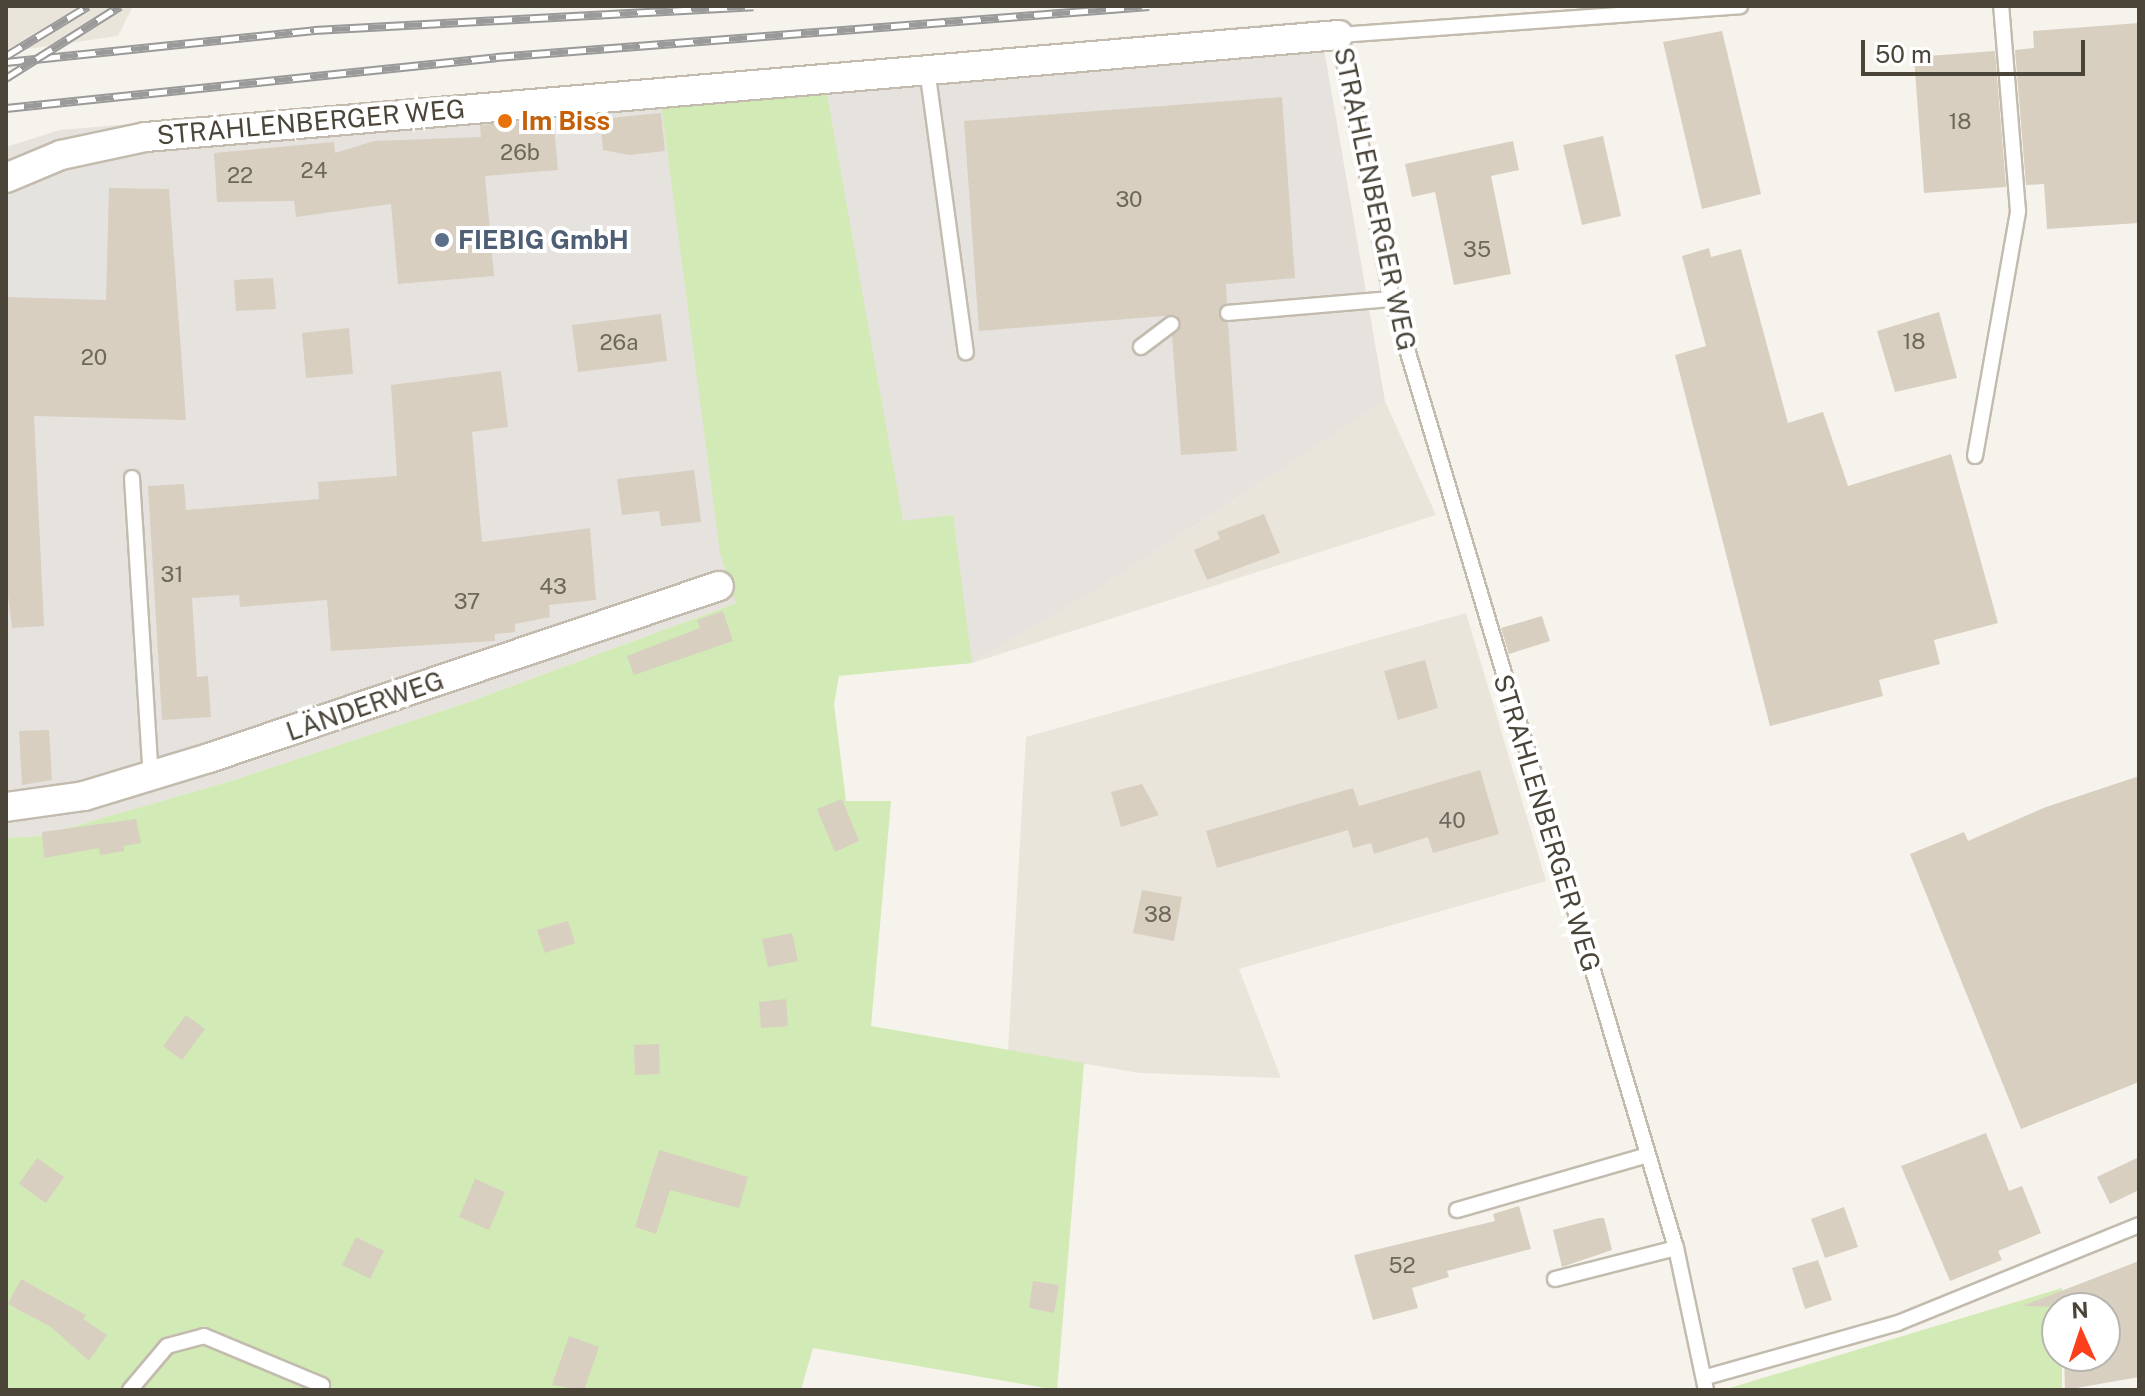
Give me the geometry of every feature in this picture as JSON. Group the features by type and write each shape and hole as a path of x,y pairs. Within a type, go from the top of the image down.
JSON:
{"street":[{"name":"STRAHLENBERGER WEG","path":"6,178 61,155 146,137 1339,35"},
{"name":"LÄNDERWEG","path":"6,807 84,796 151,776 719,586"}],"lane":[{"path":"1339,35 1740,6"},
{"path":"1975,456 2018,211 2001,6"},
{"name":"STRAHLENBERGER WEG","path":"1339,35 1392,299 1676,1248 1706,1383 1898,1323 2139,1225"},
{"path":"927,69 966,352"},
{"path":"1228,313 1392,299"},
{"path":"1141,347 1171,324"},
{"path":"132,478 151,776"},
{"path":"1457,1210 1647,1155"},
{"path":"1555,1279 1676,1248"},
{"path":"130,1390 167,1346 204,1336 322,1385"}],"shaded area":[{"path":"6,6 133,6 118,36 6,52"},
{"path":"1319,20 1385,401 1106,584 972,663 840,675 771,590 466,703 231,781 40,836 6,838 6,147 60,130"},
{"path":"110,160 106,300 6,297 6,199"},
{"path":"1385,401 1436,515 972,663 1106,584"},
{"path":"1466,613 1546,881 1239,969 1281,1078 1140,1073 1008,1051 1026,737"}],"green space":[{"path":"826,89 903,521 953,515 972,663 839,676 834,704 846,801 891,801 871,1026 1084,1063 1057,1390 813,1348 801,1390 6,1390 6,838 40,836 231,781 466,703 736,603 720,553 661,104"},
{"path":"2041,1294 2041,1372 2062,1372 2062,1390 1723,1390"}],"building":[{"path":"2139,23 2139,223 2047,229 2044,184 2026,185 2015,50 2034,48 2033,31"},
{"path":"1722,31 1761,194 1702,209 1663,42"},
{"path":"1995,51 2006,187 1924,193 1914,57"},
{"path":"1282,97 1295,278 1226,284 1227,303 1218,313 1228,323 1237,451 1181,455 1172,336 1181,323 1176,315 979,331 964,121"},
{"path":"661,113 665,151 629,155 603,150 600,119"},
{"path":"530,121 531,127 554,125 558,170 485,176 494,276 398,284 391,204 296,217 294,201 217,202 214,153 334,142 335,153 374,141 481,137 480,125"},
{"path":"1603,136 1621,216 1582,225 1563,145"},
{"path":"1513,141 1519,170 1491,176 1511,274 1454,285 1435,192 1412,197 1405,164"},
{"path":"109,188 169,189 186,420 34,416 44,626 12,628 6,580 6,297 106,300"},
{"path":"1709,248 1711,257 1741,249 1788,423 1823,412 1848,486 1951,454 1998,623 1934,640 1940,664 1879,680 1883,696 1770,726 1675,355 1706,346 1682,256"},
{"path":"273,278 276,309 236,311 234,280"},
{"path":"1939,312 1957,378 1895,392 1877,331"},
{"path":"661,314 667,361 578,372 572,325"},
{"path":"349,328 353,374 306,378 302,333"},
{"path":"501,371 508,427 472,432 482,542 590,528 596,600 549,605 550,617 515,624 515,632 495,634 495,641 331,651 327,600 240,607 239,595 192,598 197,677 208,676 211,717 162,720 148,486 184,484 186,510 319,499 318,482 397,476 391,385"},
{"path":"694,470 701,522 661,526 659,511 622,515 617,479"},
{"path":"1264,514 1280,553 1207,580 1194,550 1220,539 1217,532"},
{"path":"723,611 733,641 634,675 627,656 700,628 697,620"},
{"path":"1542,616 1550,641 1509,654 1501,628"},
{"path":"1425,660 1438,708 1398,720 1384,671"},
{"path":"49,730 52,780 22,785 19,731"},
{"path":"1480,770 1499,834 1433,853 1428,837 1374,854 1371,843 1353,848 1348,830 1217,868 1206,831 1353,788 1359,806"},
{"path":"2139,776 2139,1082 2021,1129 1910,854 1964,832 1968,841 2046,807"},
{"path":"1142,784 1159,815 1121,827 1111,792"},
{"path":"842,799 859,841 835,852 817,809"},
{"path":"136,819 141,843 123,846 124,851 100,855 99,848 44,858 42,832"},
{"path":"1142,890 1182,897 1174,941 1133,933"},
{"path":"568,921 575,943 545,953 537,930"},
{"path":"792,933 798,961 768,967 762,939"},
{"path":"786,999 788,1026 761,1028 759,1002"},
{"path":"186,1015 205,1029 182,1060 163,1046"},
{"path":"659,1044 660,1074 635,1075 634,1045"},
{"path":"1986,1133 2009,1191 2022,1186 2041,1233 1998,1251 2002,1260 1950,1281 1901,1166"},
{"path":"659,1150 748,1177 739,1208 670,1190 656,1234 635,1227"},
{"path":"2139,1157 2139,1190 2110,1204 2097,1177"},
{"path":"37,1158 64,1177 46,1203 19,1184"},
{"path":"475,1179 505,1192 489,1230 459,1217"},
{"path":"1519,1206 1531,1249 1447,1271 1449,1277 1412,1288 1418,1308 1373,1320 1354,1255 1495,1221 1493,1214"},
{"path":"1844,1207 1858,1247 1825,1258 1811,1219"},
{"path":"1604,1218 1612,1250 1562,1267 1553,1230"},
{"path":"356,1237 384,1251 370,1279 342,1265"},
{"path":"1818,1260 1832,1300 1805,1309 1792,1268"},
{"path":"2139,1261 2139,1377 2065,1390 2064,1372 2121,1372 2121,1292 2058,1292"},
{"path":"21,1279 86,1315 83,1319 107,1335 89,1361 51,1327 8,1304"},
{"path":"1033,1281 1059,1285 1054,1313 1029,1308"},
{"path":"2041,1299 2041,1306 2022,1306"},
{"path":"569,1336 599,1347 584,1390 552,1385"}],"railway":[{"path":"6,56 88,6"},
{"path":"6,78 120,6"},
{"path":"6,62 314,30 753,6"},
{"path":"6,108 496,57 1149,6"}],"place":[{"name":"Im Biss","path":"505,121"},
{"name":"FIEBIG GmbH","path":"442,240"}]}
